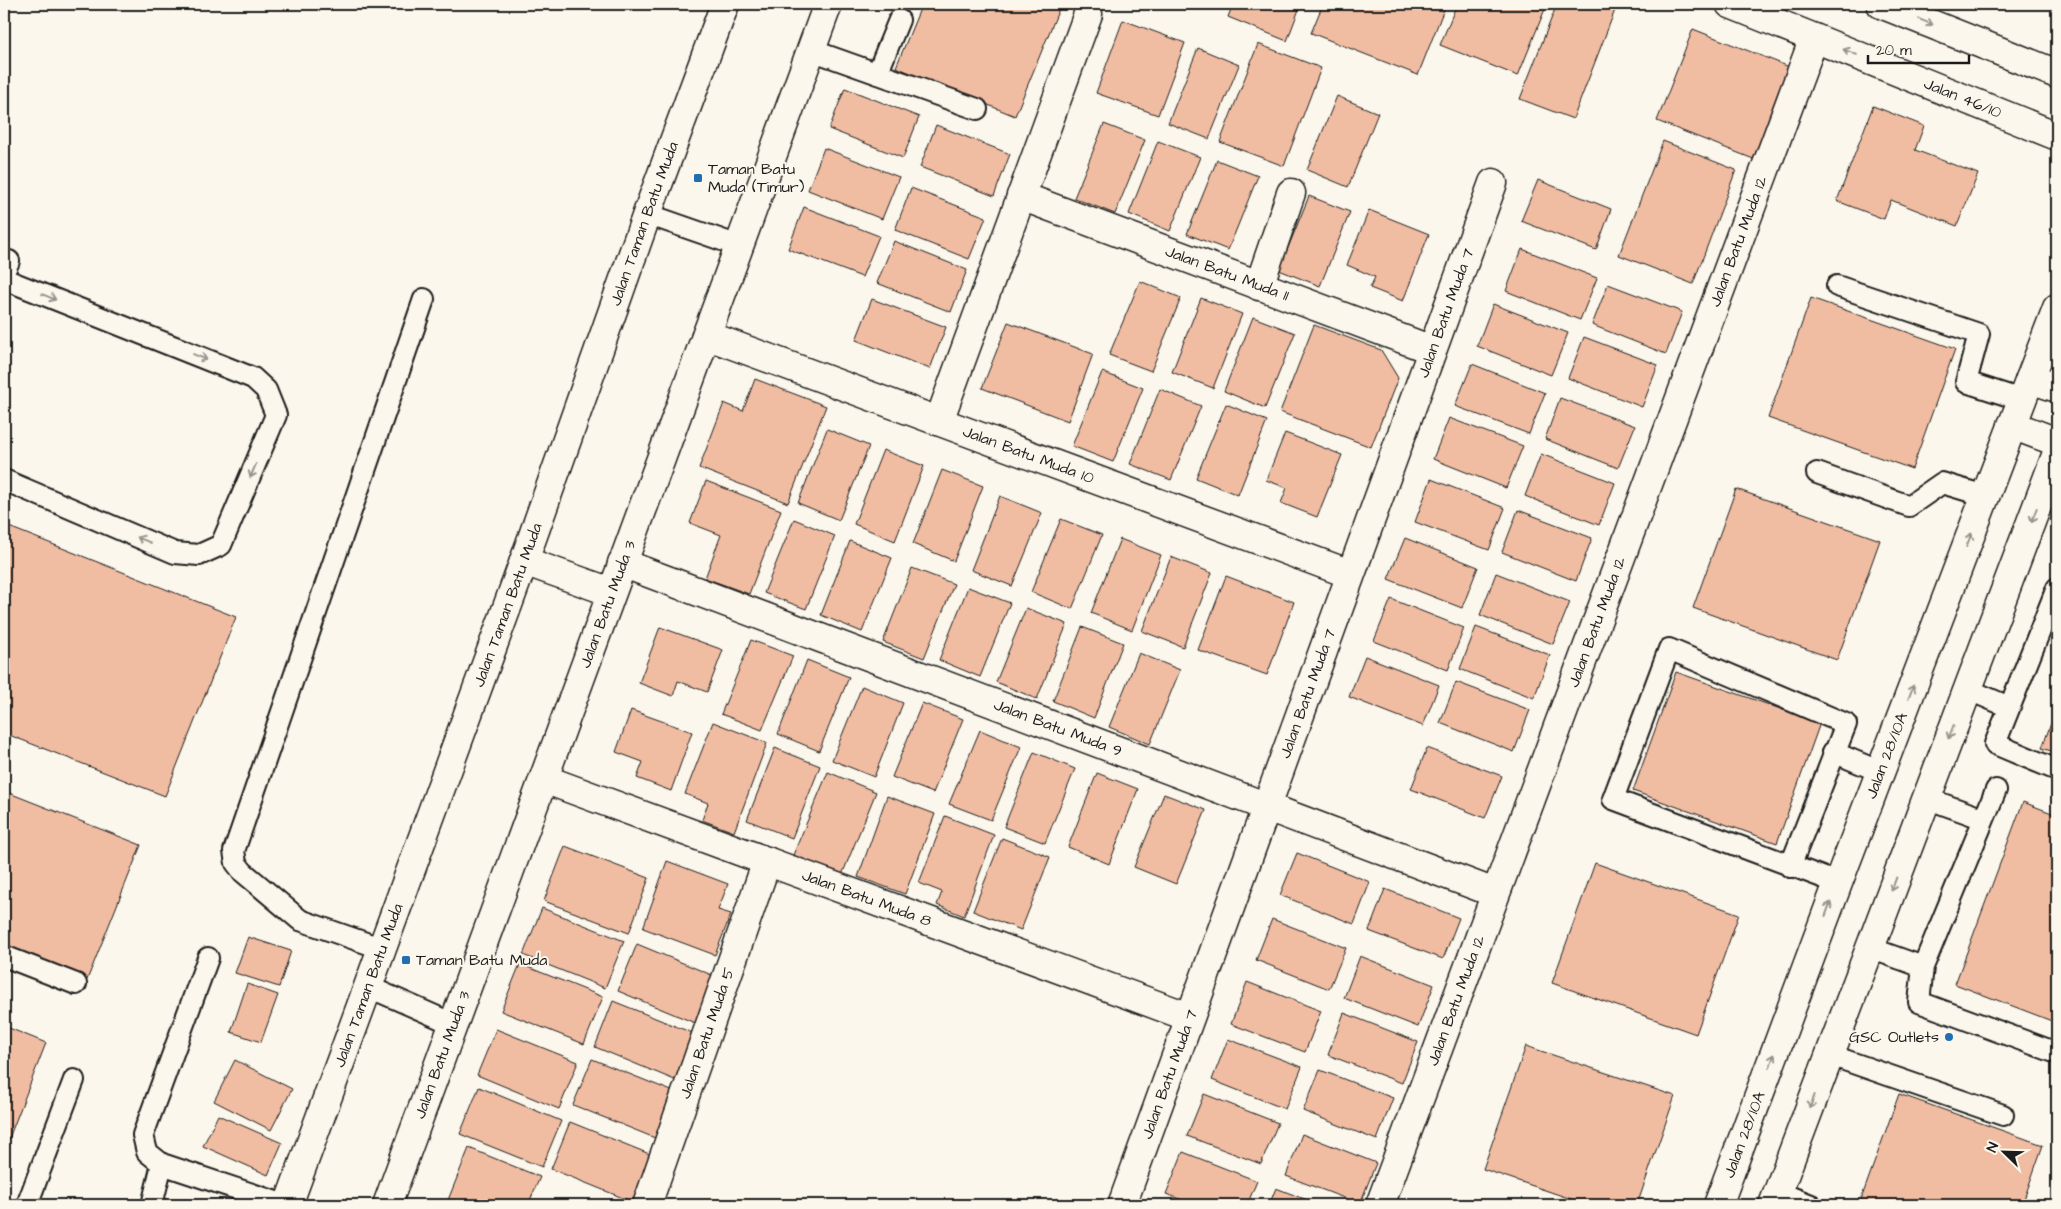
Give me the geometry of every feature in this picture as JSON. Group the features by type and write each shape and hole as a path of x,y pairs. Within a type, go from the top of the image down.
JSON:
{"street":[{"name":"Jalan Taman Batu Muda","path":"287,1205 383,949 524,561 646,214 725,4"},
{"name":"Jalan Batu Muda 3","path":"387,1205 828,4"},
{"name":"Jalan 46/10","path":"1730,4 2057,136"},
{"path":"1881,4 2057,74"},
{"path":"939,421 1088,14"},
{"name":"Jalan Batu Muda 12","path":"1380,1205 1814,38"},
{"name":"Jalan Batu Muda 7","path":"1122,1205 1493,183"},
{"path":"1259,286 1291,193"},
{"name":"Jalan Batu Muda 11","path":"1021,196 1432,350"},
{"name":"Jalan 28/10A","path":"1718,1205 1838,883 2057,308"},
{"name":"Jalan Batu Muda 10","path":"706,335 1350,574"},
{"path":"2026,390 2057,388"},
{"path":"2012,425 2057,442"},
{"path":"1775,1199 2057,453"},
{"path":"524,561 611,592"},
{"name":"Jalan Batu Muda 9","path":"622,563 1495,893"},
{"name":"Jalan Batu Muda 8","path":"544,779 1189,1017"},
{"name":"Jalan Batu Muda 5","path":"647,1205 766,861"}],"lane":[{"path":"877,74 899,20"},
{"path":"811,50 977,109"},
{"path":"646,214 739,246"},
{"path":"4,480 175,553 199,555 221,545 276,415 266,390 253,378 5,271"},
{"path":"1837,286 1979,334 1966,382 2026,390"},
{"path":"383,949 300,920 243,872 236,863 234,852 424,299"},
{"path":"1817,473 1909,506 1942,483 1985,496"},
{"path":"2057,588 1995,744 2057,770"},
{"path":"1790,867 1833,752 1846,724 1670,649 1613,799 1790,867 1838,883"},
{"path":"1967,689 2009,707"},
{"path":"1833,752 1881,772"},
{"path":"1996,790 1923,967 1919,1002 2057,1053"},
{"path":"1926,798 1984,819"},
{"path":"1870,948 1923,967"},
{"path":"4,956 76,984"},
{"path":"208,958 143,1136 147,1152 162,1164 287,1205"},
{"path":"369,987 453,1024"},
{"path":"1830,1055 2004,1116"},
{"path":"27,1205 74,1080"},
{"path":"152,1205 162,1164"},
{"path":"1775,1199 1811,1205"}],"building":[{"path":"922,4 1061,4 1015,116 896,67"},
{"path":"1233,4 1301,4 1287,41 1228,17"},
{"path":"1323,4 1446,4 1418,75 1311,33"},
{"path":"1457,4 1547,4 1518,76 1440,45"},
{"path":"1557,4 1617,5 1573,119 1520,99"},
{"path":"1123,20 1185,43 1158,115 1096,93"},
{"path":"1693,29 1792,68 1756,160 1657,121"},
{"path":"1258,44 1321,68 1284,166 1220,142"},
{"path":"1198,48 1239,65 1209,139 1168,123"},
{"path":"845,88 919,117 903,158 829,129"},
{"path":"1337,96 1378,113 1348,187 1307,170"},
{"path":"1873,106 1924,126 1915,150 1978,174 1957,226 1891,200 1884,219 1837,201"},
{"path":"1104,124 1145,140 1115,214 1074,198"},
{"path":"936,125 1010,154 994,196 920,167"},
{"path":"1158,141 1200,157 1170,231 1129,214"},
{"path":"1663,141 1736,170 1693,284 1619,255"},
{"path":"824,148 899,177 882,219 808,190"},
{"path":"1217,160 1258,176 1228,250 1187,234"},
{"path":"1538,180 1611,209 1596,250 1521,221"},
{"path":"911,188 986,217 969,259 895,230"},
{"path":"1309,196 1350,212 1320,286 1279,270"},
{"path":"804,207 879,236 862,277 788,249"},
{"path":"1369,210 1429,234 1403,301 1370,288 1375,277 1347,265"},
{"path":"894,241 967,270 951,312 877,283"},
{"path":"1522,249 1597,278 1580,320 1506,291"},
{"path":"1140,281 1181,298 1151,371 1109,355"},
{"path":"1608,284 1682,312 1666,354 1592,325"},
{"path":"1201,298 1242,314 1213,388 1172,372"},
{"path":"1811,298 1955,349 1912,469 1768,418"},
{"path":"872,299 946,327 930,369 856,340"},
{"path":"1493,304 1568,333 1551,375 1477,346"},
{"path":"1253,317 1295,333 1265,408 1224,391"},
{"path":"1008,322 1093,354 1068,421 982,388"},
{"path":"1314,325 1381,350 1398,378 1371,447 1280,412"},
{"path":"1584,337 1658,365 1642,407 1568,378"},
{"path":"1472,364 1545,393 1529,434 1455,406"},
{"path":"1102,372 1143,388 1113,462 1072,446"},
{"path":"755,379 826,406 788,503 699,468 724,403 743,411"},
{"path":"1160,389 1201,406 1171,480 1130,464"},
{"path":"1560,398 1635,426 1618,468 1545,439"},
{"path":"1226,404 1267,421 1238,495 1196,478"},
{"path":"1449,418 1523,446 1506,488 1433,459"},
{"path":"827,429 869,446 839,520 798,503"},
{"path":"1285,433 1342,455 1317,517 1281,503 1287,488 1266,480"},
{"path":"883,450 924,466 895,541 854,524"},
{"path":"1541,454 1615,483 1599,525 1525,496"},
{"path":"942,470 983,486 954,561 913,544"},
{"path":"1431,479 1505,508 1489,550 1415,522"},
{"path":"706,481 781,510 749,594 705,578 721,535 690,523"},
{"path":"1736,489 1880,540 1837,660 1693,608"},
{"path":"1000,496 1042,513 1012,586 971,570"},
{"path":"1518,510 1592,538 1576,581 1502,552"},
{"path":"794,519 835,536 806,609 764,593"},
{"path":"1061,519 1102,535 1072,609 1031,592"},
{"path":"4,525 236,617 165,796 4,733"},
{"path":"1405,538 1478,567 1462,608 1388,579"},
{"path":"1120,539 1161,555 1132,630 1091,613"},
{"path":"850,541 892,558 862,632 821,615"},
{"path":"1171,557 1212,573 1183,647 1142,631"},
{"path":"912,568 954,584 924,658 883,642"},
{"path":"1496,573 1570,602 1553,644 1480,615"},
{"path":"1226,576 1294,602 1267,675 1198,650"},
{"path":"968,587 1010,603 980,677 939,660"},
{"path":"1391,599 1464,628 1448,670 1374,641"},
{"path":"1026,608 1067,624 1037,699 996,682"},
{"path":"660,627 723,650 707,692 678,681 673,696 639,683"},
{"path":"1082,627 1123,643 1094,718 1053,701"},
{"path":"1476,627 1550,655 1534,698 1460,669"},
{"path":"751,640 793,656 762,730 721,714"},
{"path":"1139,653 1180,670 1150,744 1109,727"},
{"path":"1365,656 1439,685 1423,726 1349,697"},
{"path":"807,660 849,677 819,751 778,734"},
{"path":"1676,672 1820,723 1777,843 1633,791"},
{"path":"1456,682 1530,710 1514,752 1440,723"},
{"path":"862,686 903,703 874,777 832,760"},
{"path":"922,703 963,719 933,793 892,777"},
{"path":"2057,707 2057,753 2042,748"},
{"path":"631,710 692,732 671,791 637,778 643,762 616,752"},
{"path":"713,722 767,743 734,832 702,820 708,803 685,794"},
{"path":"980,730 1021,747 991,820 949,804"},
{"path":"775,748 820,766 792,838 747,820"},
{"path":"1427,748 1502,776 1485,818 1411,789"},
{"path":"1034,752 1075,769 1045,843 1004,827"},
{"path":"828,772 876,792 842,875 793,855"},
{"path":"1097,773 1138,789 1109,864 1068,847"},
{"path":"4,791 141,845 87,980 4,946"},
{"path":"1164,794 1206,810 1176,884 1134,867"},
{"path":"887,796 935,814 905,894 858,877"},
{"path":"2023,802 2057,815 2057,1023 1955,984"},
{"path":"945,816 994,835 964,916 937,905 942,892 919,883"},
{"path":"1002,838 1050,857 1021,930 973,911"},
{"path":"565,846 649,878 629,933 544,901"},
{"path":"1297,853 1370,882 1354,924 1280,895"},
{"path":"667,861 728,884 718,910 731,914 715,955 643,928"},
{"path":"1595,863 1739,914 1696,1034 1552,983"},
{"path":"1385,889 1459,918 1443,959 1369,931"},
{"path":"542,908 624,941 605,988 523,955"},
{"path":"1272,919 1346,948 1329,989 1256,960"},
{"path":"248,937 291,951 279,987 235,973"},
{"path":"637,944 719,978 700,1025 618,991"},
{"path":"1360,956 1434,985 1418,1027 1344,998"},
{"path":"520,964 603,997 584,1044 501,1011"},
{"path":"1247,982 1321,1011 1305,1052 1231,1024"},
{"path":"247,984 278,995 261,1042 231,1032"},
{"path":"613,1001 695,1034 677,1081 595,1047"},
{"path":"1344,1013 1418,1042 1402,1083 1328,1055"},
{"path":"4,1026 46,1043 4,1151"},
{"path":"496,1029 578,1062 559,1109 477,1075"},
{"path":"1228,1039 1302,1067 1285,1109 1212,1080"},
{"path":"1526,1046 1675,1096 1637,1205 1589,1205 1483,1169"},
{"path":"592,1059 674,1092 655,1138 573,1105"},
{"path":"235,1060 292,1089 271,1130 214,1101"},
{"path":"1320,1070 1393,1098 1377,1140 1303,1111"},
{"path":"479,1087 561,1121 542,1167 460,1134"},
{"path":"1204,1094 1278,1123 1261,1164 1187,1136"},
{"path":"1899,1094 2043,1145 2022,1205 1859,1205"},
{"path":"218,1115 282,1143 268,1175 203,1146"},
{"path":"570,1122 652,1155 633,1202 551,1169"},
{"path":"1302,1134 1376,1163 1360,1204 1286,1176"},
{"path":"469,1148 540,1177 528,1205 446,1205"},
{"path":"1183,1152 1257,1181 1247,1205 1196,1205 1166,1194"},
{"path":"1276,1188 1320,1205 1269,1205"}],"place":[{"name":"Taman Batu Muda (Timur)","path":"698,178"},
{"name":"Taman Batu Muda","path":"406,960"},
{"name":"GSC Outlets","path":"1949,1037"}]}
